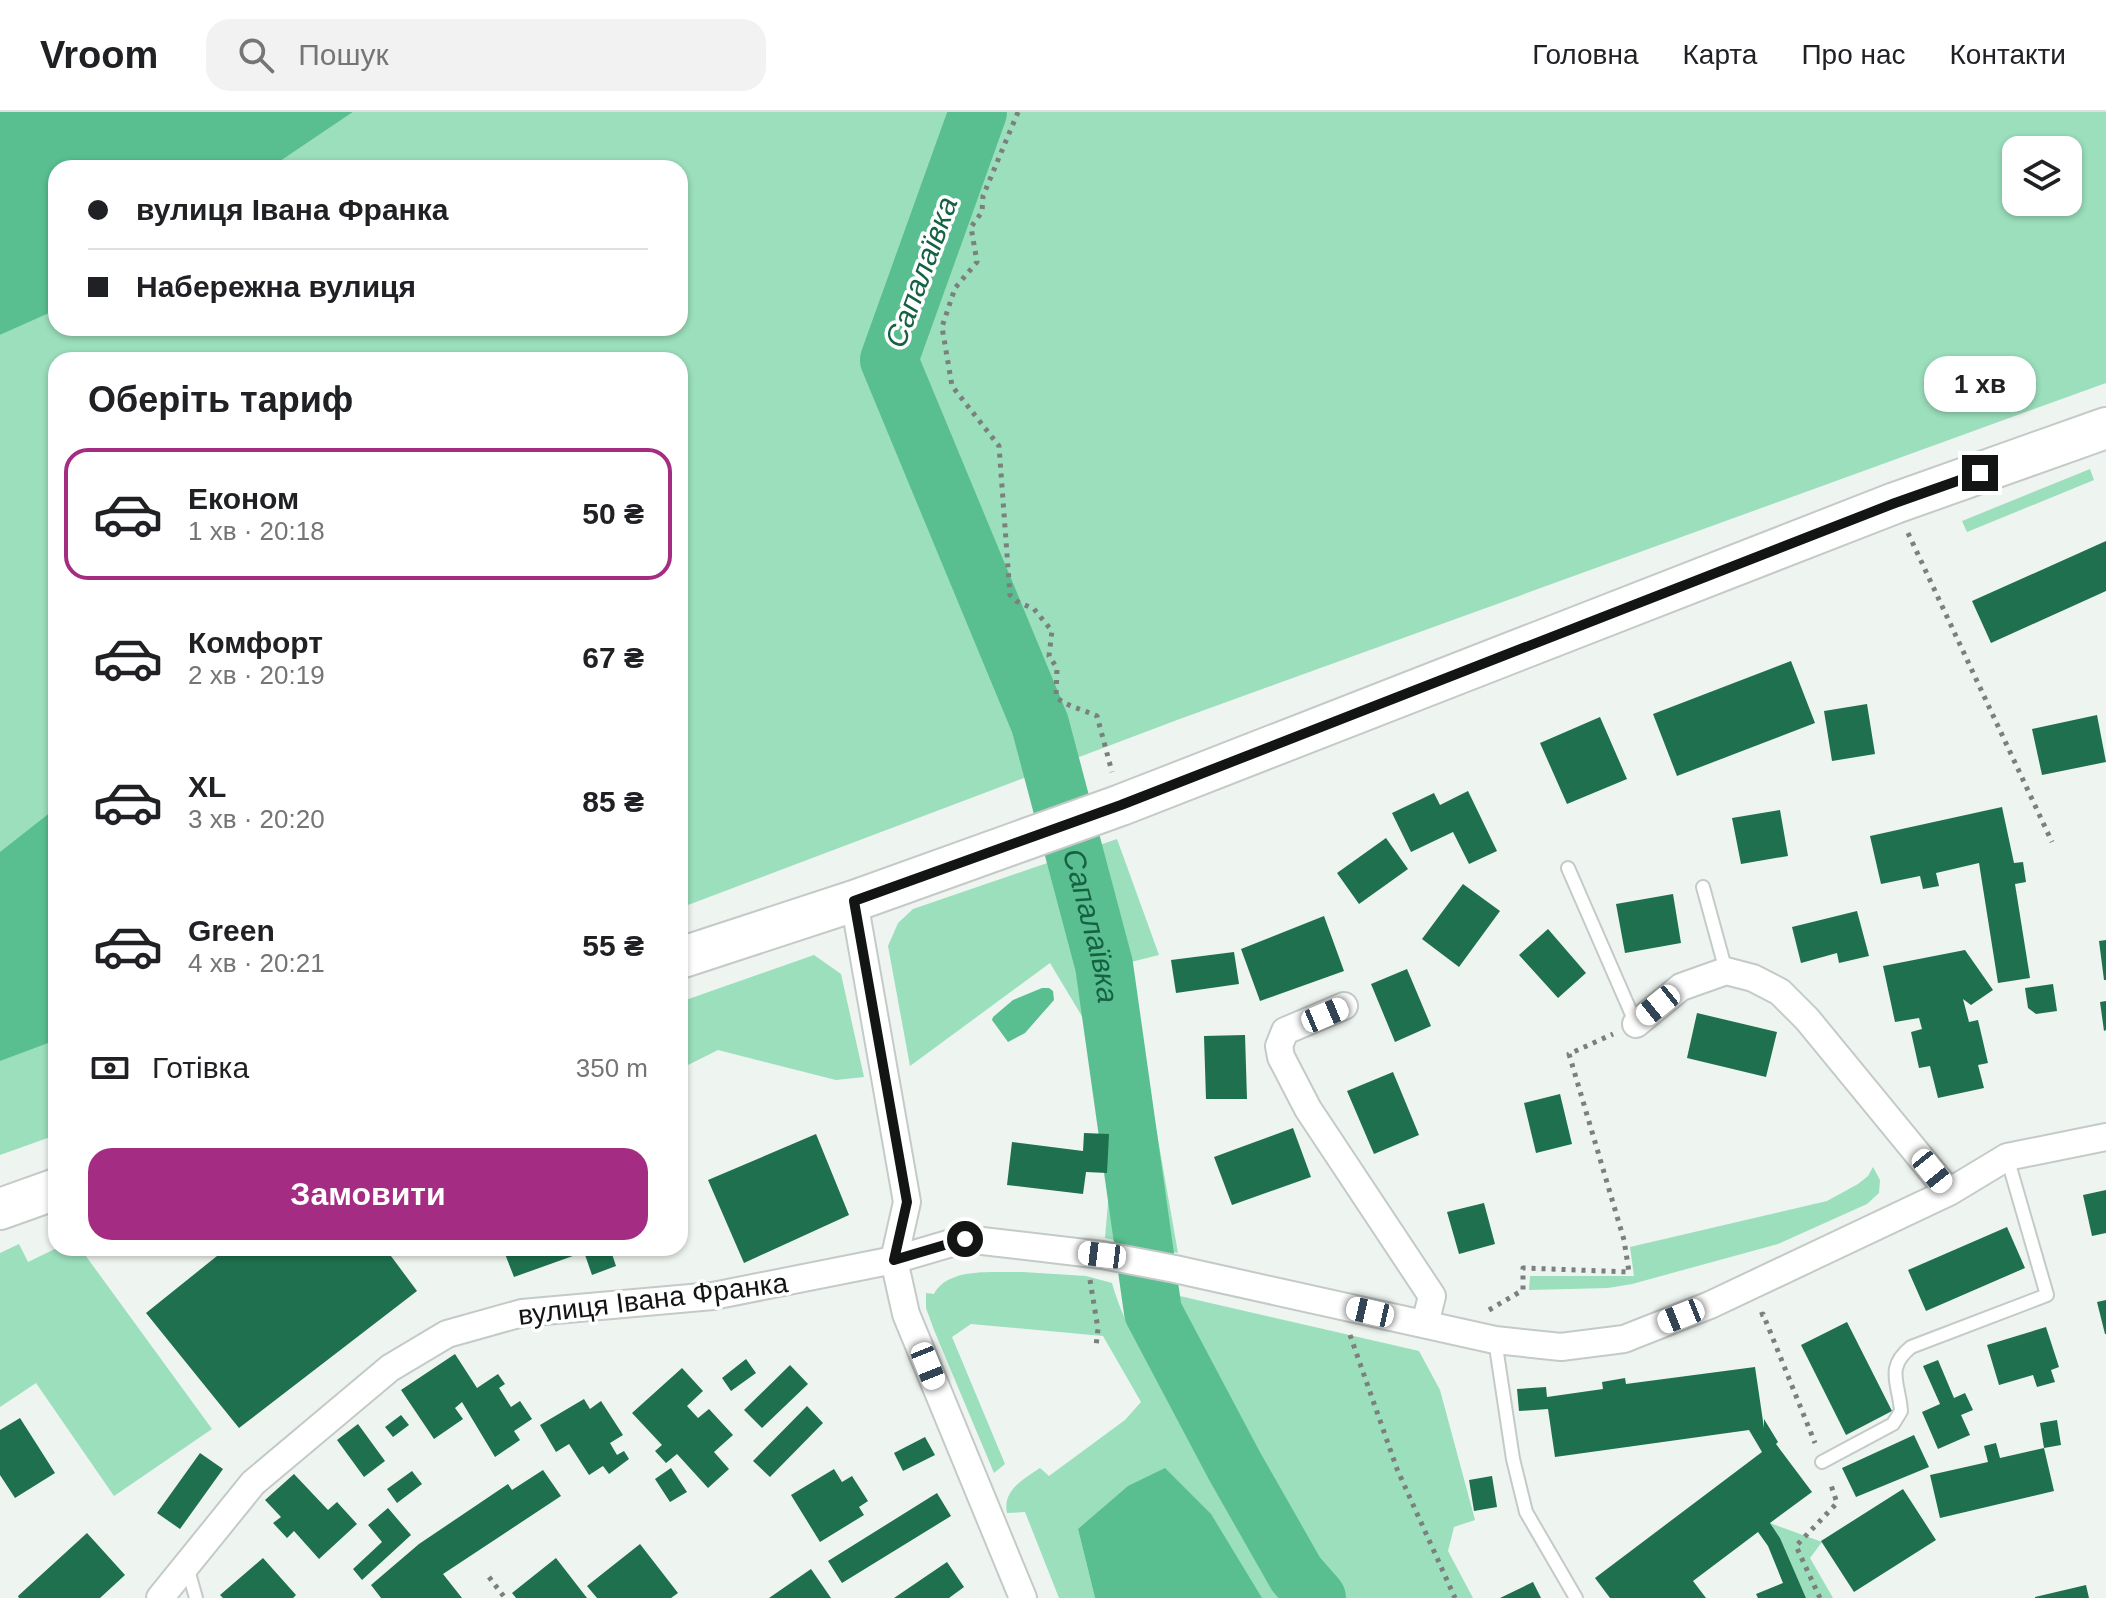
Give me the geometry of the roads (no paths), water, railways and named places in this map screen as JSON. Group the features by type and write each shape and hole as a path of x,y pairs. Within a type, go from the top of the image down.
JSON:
{"main road":[{"path":"688,955 854,901 1110,809 1895,503 2106,428"},
{"path":"0,1209 48,1192"}],"street":[{"path":"854,901 907,1202 894,1260 906,1314 1023,1598"},
{"path":"1636,1024 1681,987 1726,971 1753,978 1780,992 1807,1019 1949,1192"},
{"path":"1344,1006 1285,1031 1279,1046 1281,1057 1308,1109 1432,1296 1425,1324"},
{"name":"вулиця Івана Франка","path":"160,1598 253,1483 390,1368 447,1334 522,1313 713,1296 894,1260 965,1239 1095,1265 1175,1269 1495,1340 1561,1347 1624,1339 1710,1305 1949,1192 2007,1157 2106,1137"}],"lane":[{"path":"1568,868 1636,1024"},
{"path":"1703,887 1726,971"},
{"path":"1822,1462 1893,1424 1901,1411 1894,1369 1898,1357 1911,1347 2047,1295 2007,1157"},
{"path":"1495,1340 1513,1459 1526,1512 1576,1598"},
{"path":"186,1565 196,1598"}],"waterway":[{"name":"Сапалаївка","path":"978,112 889,360 1040,724 1104,965 1153,1312 1296,1574 1317,1598"}]}
